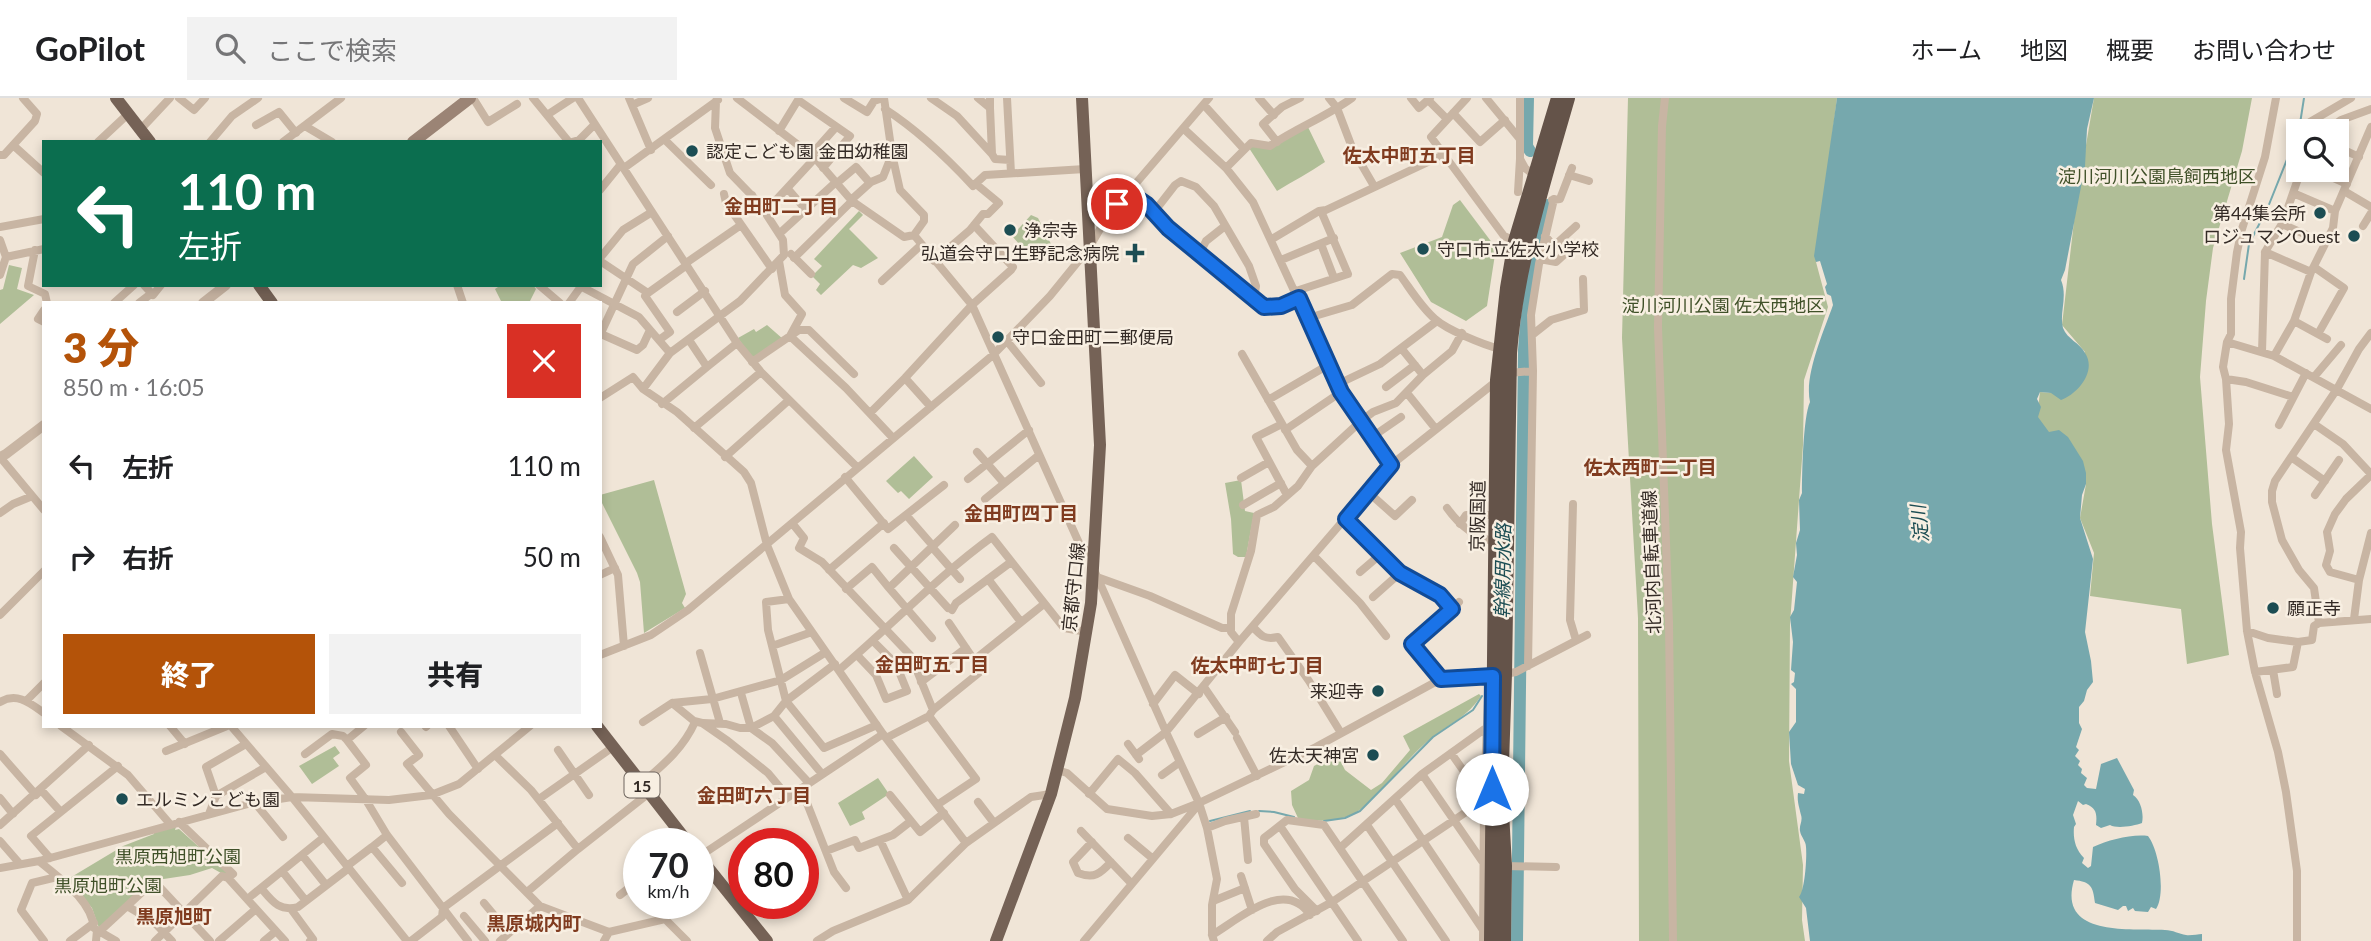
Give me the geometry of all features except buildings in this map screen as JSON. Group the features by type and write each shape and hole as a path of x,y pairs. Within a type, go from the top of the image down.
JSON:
{"highway":[{"name":"京阪国道","path":"1504,941 1514,866 1501,794 1505,674 1496,542 1497,380 1507,288 1516,241 1535,176 1565,100"},
{"name":"京阪国道","path":"1487,935 1523,371 1512,330 1518,286 1565,100"}],"main road":[{"path":"116,98 148,140"},
{"path":"416,140 471,98"},
{"name":"京都守口線","path":"996,941 1051,794 1075,698 1095,568 1100,445 1082,98"},
{"name":"15","path":"599,728 675,828"},
{"path":"714,874 766,941"}],"street":[{"path":"0,155 4,155 35,121 37,114 23,98"},
{"path":"140,130 170,98"},
{"path":"179,98 194,110 205,98"},
{"path":"212,140 246,101 258,98"},
{"path":"286,140 341,98"},
{"path":"471,98 488,121 517,104"},
{"path":"533,98 568,140"},
{"path":"547,115 575,98 623,166 737,343 761,372 857,467"},
{"path":"648,98 631,101 651,150"},
{"path":"737,98 813,157 852,200 904,237 914,234 924,221 924,215 900,190 883,98 874,101 867,112 844,98"},
{"path":"931,98 957,116 995,159 1010,160"},
{"path":"978,98 990,108"},
{"path":"989,98 992,154"},
{"path":"1007,98 1011,173"},
{"path":"1259,98 1274,115"},
{"path":"1277,142 1263,124 1282,107 1300,98"},
{"path":"1329,98 1337,108 1353,150 1374,186"},
{"path":"1226,168 1243,148 1251,143 1270,146 1293,130 1352,98"},
{"path":"1411,98 1419,108 1429,99 1480,142 1505,120"},
{"path":"1467,98 1431,137 1504,236 1516,241"},
{"path":"1486,98 1519,138"},
{"path":"1518,192 1520,98"},
{"name":"北河内自転車道線","path":"1665,98 1662,126 1658,327 1669,636 1673,941"},
{"path":"2276,98 2265,157 2237,252 2231,299 2231,334 2223,367 2229,424 2226,450 2241,532 2247,631 2255,672 2278,752 2288,806 2297,871 2297,941"},
{"path":"2315,119 2351,98"},
{"path":"602,188 623,166 651,150 719,99"},
{"path":"719,99 715,128 730,173 765,212 784,246 811,274"},
{"path":"779,131 798,100 850,136 823,168"},
{"path":"602,654 651,635 688,610 993,355 1051,296 1089,248 1107,217 1206,101 1243,148"},
{"path":"2344,119 2371,108"},
{"path":"885,109 910,125 973,186 985,175 1085,169"},
{"path":"256,125 279,112 296,132"},
{"path":"100,140 128,114"},
{"path":"579,140 595,124"},
{"path":"306,126 328,140"},
{"path":"765,212 788,189 836,127"},
{"path":"2274,356 2294,321 2313,270 2333,228 2335,211 2364,152 2371,127"},
{"path":"1184,129 1226,168 1253,202 1340,388 1391,465"},
{"path":"665,139 711,185"},
{"path":"13,145 42,171"},
{"path":"794,258 870,183 883,177 892,154"},
{"path":"1272,239 1298,222 1443,155"},
{"path":"1520,159 1525,168 1535,176"},
{"path":"779,234 856,167 870,183"},
{"path":"1539,201 1559,199 1570,171 1590,181"},
{"path":"1154,212 1181,181 1199,189 1214,206 1249,266 1256,286 1254,299"},
{"path":"2262,352 2265,252 2282,224 2297,182"},
{"path":"2336,182 2371,207"},
{"path":"934,261 983,214 988,214 999,203 976,184"},
{"path":"788,189 806,210"},
{"path":"1128,192 1154,212 1168,228 1268,308 1281,306 1297,294 1348,274 1321,211"},
{"path":"2293,193 2335,211"},
{"path":"724,194 726,203 772,269"},
{"path":"734,215 746,205 752,195"},
{"path":"1527,666 1523,371 1532,335 1533,294 1554,199"},
{"path":"602,257 623,230 652,212"},
{"path":"2363,226 2371,213"},
{"path":"0,228 42,219"},
{"path":"2282,224 2325,243"},
{"path":"659,340 670,332 645,296 741,225"},
{"path":"870,413 972,305 1012,270 1013,267 974,225"},
{"path":"1200,253 1206,241 1226,226"},
{"path":"1545,236 1554,246 1576,226"},
{"path":"914,234 972,305 1079,543 1095,568 1199,803 1217,879 1213,901 1213,938"},
{"path":"602,330 633,264 668,236"},
{"path":"1281,260 1334,238"},
{"path":"0,240 6,257 0,275"},
{"path":"602,241 609,246"},
{"path":"1321,243 1334,278"},
{"path":"881,281 921,245"},
{"path":"643,389 670,353 722,317 747,295 784,255 784,246"},
{"path":"6,257 39,249"},
{"path":"39,249 28,286 45,294 47,301"},
{"path":"1540,258 1556,262 1567,252"},
{"path":"2265,252 2313,270 2344,288 2322,337 2294,321"},
{"path":"779,261 785,295 802,314 790,336"},
{"path":"602,262 625,280 648,293"},
{"path":"1308,318 1352,304 1392,274 1401,275 1424,308 1437,321 1486,346 1500,349"},
{"path":"1532,335 1551,320 1584,310 1583,279"},
{"path":"116,301 132,287"},
{"path":"206,301 223,287"},
{"path":"541,287 556,301"},
{"path":"571,301 581,287"},
{"path":"584,287 639,317 670,353"},
{"path":"677,312 705,291"},
{"path":"1287,495 1256,437 1284,427 1380,364 1437,321"},
{"path":"602,335 637,350 650,330"},
{"path":"752,362 799,330 809,330 854,374"},
{"path":"2319,623 2314,588 2289,555 2282,540 2272,502 2275,481 2337,390 2371,332"},
{"path":"1239,642 1230,628 1231,614 1251,551 1257,515 1274,507 1298,486 1312,466 1361,421 1373,412 1396,403 1423,375 1452,351 1462,333"},
{"path":"790,336 894,438"},
{"path":"689,340 707,367"},
{"path":"1007,341 1041,383"},
{"path":"2227,342 2274,356 2371,409"},
{"path":"662,404 737,343"},
{"path":"2279,425 2293,397 2310,375 2341,345"},
{"path":"1401,348 1423,375"},
{"path":"1242,354 1297,450 1312,466"},
{"path":"1268,400 1329,364"},
{"path":"1386,387 1415,365"},
{"path":"1128,744 1137,757 1166,732 1239,642 1391,465 1497,380 1523,371"},
{"path":"694,428 761,372"},
{"path":"602,397 633,377 643,389 677,412 744,472 751,483 767,545 789,599 885,736 967,843"},
{"path":"905,378 931,407"},
{"path":"2226,379 2246,382 2293,397"},
{"path":"1407,393 1435,428"},
{"path":"725,457 789,400"},
{"path":"1372,437 1401,416"},
{"path":"2315,424 2343,444 2371,475 2335,513 2327,532 2330,551 2326,565 2330,572 2359,580"},
{"path":"42,427 0,457 30,497 42,508"},
{"path":"968,479 1029,430"},
{"path":"977,452 1004,483"},
{"path":"985,499 1039,455"},
{"path":"2291,457 2325,481"},
{"path":"2315,495 2339,460"},
{"path":"1241,478 1269,462"},
{"path":"845,477 888,529 944,485"},
{"path":"1243,505 1280,483"},
{"path":"1368,492 1395,516 1412,500"},
{"path":"0,513 30,497"},
{"path":"1573,504 1570,620 1576,640"},
{"path":"1447,508 1460,524 1484,539 1496,542"},
{"path":"1460,524 1466,515 1496,515"},
{"path":"907,516 960,579"},
{"path":"1346,519 1400,573 1440,595 1452,609"},
{"path":"792,523 804,538 800,548 813,555 829,570 911,656 931,713 976,779 937,805"},
{"path":"829,570 884,523"},
{"path":"889,588 955,525"},
{"path":"2354,619 2359,580 2367,560 2371,534"},
{"path":"699,722 740,728 751,727 774,716 786,701 857,655 951,568 992,537 1064,628 1087,632"},
{"path":"602,541 615,568 624,646"},
{"path":"894,548 950,609 1011,562"},
{"path":"1360,572 1381,554"},
{"path":"1314,556 1360,603 1386,636"},
{"path":"846,589 872,567 932,638"},
{"path":"602,574 615,568"},
{"path":"1095,568 1150,596 1222,628 1230,628"},
{"path":"0,615 42,573"},
{"path":"1373,597 1400,573"},
{"path":"988,579 1021,622"},
{"path":"789,599 766,602 768,630 786,701 824,748 877,725"},
{"path":"1441,679 1412,644 1459,602"},
{"path":"974,660 1044,604"},
{"path":"2247,631 2298,642 2312,640 2314,626 2319,623 2371,619"},
{"path":"714,845 822,774 885,736 931,713 980,672 949,623"},
{"path":"1253,627 1262,638 1278,637 1341,733"},
{"path":"772,646 813,632"},
{"path":"1057,770 1068,774 1107,809 1152,816 1171,814 1257,776 1441,679 1505,674 1527,666 1587,635"},
{"path":"857,655 876,675 886,699 907,691 896,664 873,641"},
{"path":"2255,672 2293,667 2298,642"},
{"path":"921,682 965,648"},
{"path":"643,722 672,703 712,699 781,680 826,652"},
{"path":"700,653 720,723"},
{"path":"2273,670 2277,694"},
{"path":"1483,941 1487,935 1483,862 1487,703 1505,674"},
{"path":"1153,704 1175,675 1201,690 1226,717 1257,776"},
{"path":"26,701 42,685"},
{"path":"0,688 3,700 21,698 42,712"},
{"path":"741,692 751,727 772,743 805,785 834,872 846,888"},
{"path":"672,703 768,773 788,797"},
{"path":"774,716 822,774"},
{"path":"1198,734 1226,717"},
{"path":"527,892 645,788 679,750 699,722"},
{"path":"64,728 128,775 175,823 233,874 228,878"},
{"path":"172,728 185,744"},
{"path":"204,728 208,734"},
{"path":"166,751 224,728"},
{"path":"231,728 267,767 409,941 442,917 443,908 558,823"},
{"path":"347,740 362,728"},
{"path":"450,728 478,768"},
{"path":"1340,848 1422,774 1486,728"},
{"path":"0,869 255,803 292,797 389,800 431,795 459,783 495,755 518,730"},
{"path":"401,732 419,755 407,765 431,795 540,906 609,932 665,919 687,941"},
{"path":"305,754 332,734 343,736 347,740 366,765 350,778 387,835 468,941"},
{"path":"216,796 206,767 246,744"},
{"path":"0,825 89,746"},
{"path":"539,799 613,747"},
{"path":"558,750 589,795"},
{"path":"1451,752 1484,800"},
{"path":"0,754 60,811"},
{"path":"495,755 539,799 578,849"},
{"path":"1089,793 1118,759 1135,773 1171,814"},
{"path":"1161,775 1180,762"},
{"path":"50,858 31,836 118,766"},
{"path":"209,814 216,796 267,767"},
{"path":"1422,774 1483,862"},
{"path":"817,941 833,931 908,900 967,843 1031,797 1051,794"},
{"path":"890,795 920,832 944,813"},
{"path":"0,798 13,814"},
{"path":"1395,799 1487,935"},
{"path":"1267,941 1277,932 1314,913 1363,882 1484,800"},
{"path":"978,802 994,823"},
{"path":"255,803 283,837"},
{"path":"1084,941 1199,803"},
{"path":"1207,828 1256,814"},
{"path":"1244,817 1248,860"},
{"path":"1246,844 1264,841 1264,838 1287,820 1324,825 1403,941"},
{"path":"826,851 855,840 859,848 893,835 911,821"},
{"path":"1367,825 1447,941"},
{"path":"1280,826 1358,941"},
{"path":"1081,831 1131,883"},
{"path":"261,888 275,906 291,909 306,901 387,835"},
{"path":"251,896 324,837"},
{"path":"1128,838 1153,858"},
{"path":"880,840 908,900"},
{"path":"0,841 20,864"},
{"path":"1264,841 1314,913"},
{"path":"1092,842 1073,862 1078,873 1098,875 1111,862"},
{"path":"372,847 401,883"},
{"path":"302,855 326,885"},
{"path":"39,861 70,887 86,906 97,928 116,941"},
{"path":"1514,866 1556,867"},
{"path":"282,871 306,901"},
{"path":"155,941 222,876 228,878 285,941"},
{"path":"1241,876 1252,909"},
{"path":"44,941 20,910 32,883 57,877"},
{"path":"70,941 97,928 127,906 154,881 210,941"},
{"path":"1213,901 1245,888"},
{"path":"1213,938 1252,909 1284,899 1298,901 1314,913"},
{"path":"484,903 509,933"},
{"path":"127,906 154,922 172,941"},
{"path":"500,941 540,906"},
{"path":"219,941 256,909"},
{"path":"291,909 313,939 310,941"},
{"path":"464,916 485,941"},
{"path":"96,941 97,928"},
{"path":"264,941 276,932"},
{"path":"604,941 609,932"}],"green space":[{"name":"淀川河川公園 佐太西地区","path":"1628,98 1837,98 1816,262 1828,307 1804,380 1803,445 1790,624 1789,761 1803,865 1802,920 1805,941 1639,941 1638,618 1622,338"},
{"name":"淀川河川公園鳥飼西地区","path":"2094,98 2252,98 2242,151 2213,248 2200,377 2212,524 2229,655 2187,664 2181,609 2090,596 2094,553 2080,518 2086,484 2037,417 2040,392 2051,393 2085,352 2062,325 2076,204"},
{"path":"1307,125 1325,162 1277,191 1249,148 1272,148"},
{"path":"1460,200 1496,248 1487,306 1466,321 1431,302 1400,253 1442,237 1453,205"},
{"path":"859,211 863,215 849,229 878,258 861,268 853,265 821,295 816,290 820,284 812,276 822,266 814,259"},
{"path":"1031,215 1038,218 1051,244 1029,256 1023,249 1020,250 1021,246 1012,236"},
{"path":"9,265 22,268 17,289 34,295 0,324 0,290 3,289"},
{"path":"495,289 536,289 530,301 501,301"},
{"path":"767,325 783,339 756,356 750,356 738,338"},
{"path":"914,456 933,477 909,499 886,481"},
{"path":"654,480 686,594 682,603 685,608 644,633 640,582 602,503 602,494"},
{"path":"1241,480 1245,511 1254,513 1246,557 1233,554 1225,483"},
{"path":"1479,694 1481,696 1470,709 1423,745 1360,809 1351,815 1332,820 1298,818 1292,805 1291,791 1309,780 1314,766 1325,760 1323,753 1338,756 1345,770 1371,790 1382,783 1410,750 1403,736"},
{"path":"335,746 340,753 333,758 339,766 312,784 299,766"},
{"path":"878,778 889,794 862,812 865,819 850,826 838,803"},
{"name":"黒原旭町公園","path":"176,827 175,830 179,829 228,873 212,868 190,875 157,880 99,928 92,908 68,879 123,846 154,832"}],"water":[{"name":"淀川","path":"1837,98 2094,98 2087,129 2085,166 2061,280 2064,293 2063,328 2083,350 2089,367 2084,381 2067,397 2061,400 2051,393 2040,392 2037,399 2041,407 2038,417 2049,432 2059,430 2068,437 2083,461 2086,473 2080,518 2093,559 2085,632 2093,682 2079,707 2079,723 2082,729 2076,747 2079,750 2075,756 2080,761 2078,765 2082,769 2081,773 2087,778 2084,785 2096,789 2101,764 2117,758 2134,790 2133,795 2140,804 2143,816 2142,823 2139,824 2101,828 2096,825 2094,810 2078,801 2073,815 2076,824 2075,843 2084,858 2082,863 2088,868 2091,866 2093,847 2120,838 2148,836 2158,861 2161,893 2156,909 2151,907 2148,912 2135,911 2133,908 2128,911 2126,906 2123,906 2118,910 2095,903 2090,886 2074,880 2072,899 2076,912 2086,921 2100,926 2202,934 2202,941 1810,941 1806,908 1799,897 1804,881 1806,852 1800,831 1798,793 1804,794 1805,789 1798,785 1791,764 1789,732 1796,722 1796,689 1791,684 1794,682 1795,673 1791,670 1793,642 1790,617 1794,610 1797,582 1793,577 1800,530 1799,500 1802,493 1803,446 1810,402 1810,379 1833,305 1831,296 1827,294 1820,261 1816,262 1814,256"}],"waterway":[{"name":"幹線用水路","path":"1528,98 1527,146 1530,151"},
{"path":"2301,119 2304,98"},
{"path":"2244,279 2249,244 2268,207 2286,162"},
{"name":"幹線用水路","path":"1517,941 1524,350 1527,313 1548,205"},
{"path":"1324,821 1345,818 1360,811 1433,737 1473,710 1482,696"},
{"path":"1210,821 1250,811"},
{"path":"1259,811 1294,817"}],"place":[{"name":"認定こども園 金田幼稚園","path":"692,151"},
{"name":"第44集会所","path":"2320,213"},
{"name":"浄宗寺","path":"1010,230"},
{"name":"ロジュマンOuest","path":"2354,236"},
{"name":"守口市立佐太小学校","path":"1423,249"},
{"name":"弘道会守口生野記念病院","path":"1135,253"},
{"name":"守口金田町二郵便局","path":"998,337"},
{"name":"願正寺","path":"2273,608"},
{"name":"来迎寺","path":"1378,691"},
{"name":"佐太天神宮","path":"1373,755"},
{"name":"エルミンこども園","path":"122,799"}],"district":[{"name":"佐太中町五丁目","path":"1409,154"},
{"name":"金田町二丁目","path":"781,205"},
{"name":"佐太西町二丁目","path":"1650,466"},
{"name":"金田町四丁目","path":"1021,512"},
{"name":"金田町五丁目","path":"932,663"},
{"name":"佐太中町七丁目","path":"1257,664"},
{"name":"金田町六丁目","path":"754,794"},
{"name":"黒原旭町","path":"174,915"},
{"name":"黒原城内町","path":"534,922"}],"route":[{"path":"1117,204 1128,192 1147,205 1168,228 1264,307 1281,306 1299,298 1341,392 1391,465 1346,519 1400,573 1440,595 1452,609 1412,644 1441,679 1493,676 1492,789"}],"park label":[{"name":"黒原西旭町公園","path":"178,856"}]}
